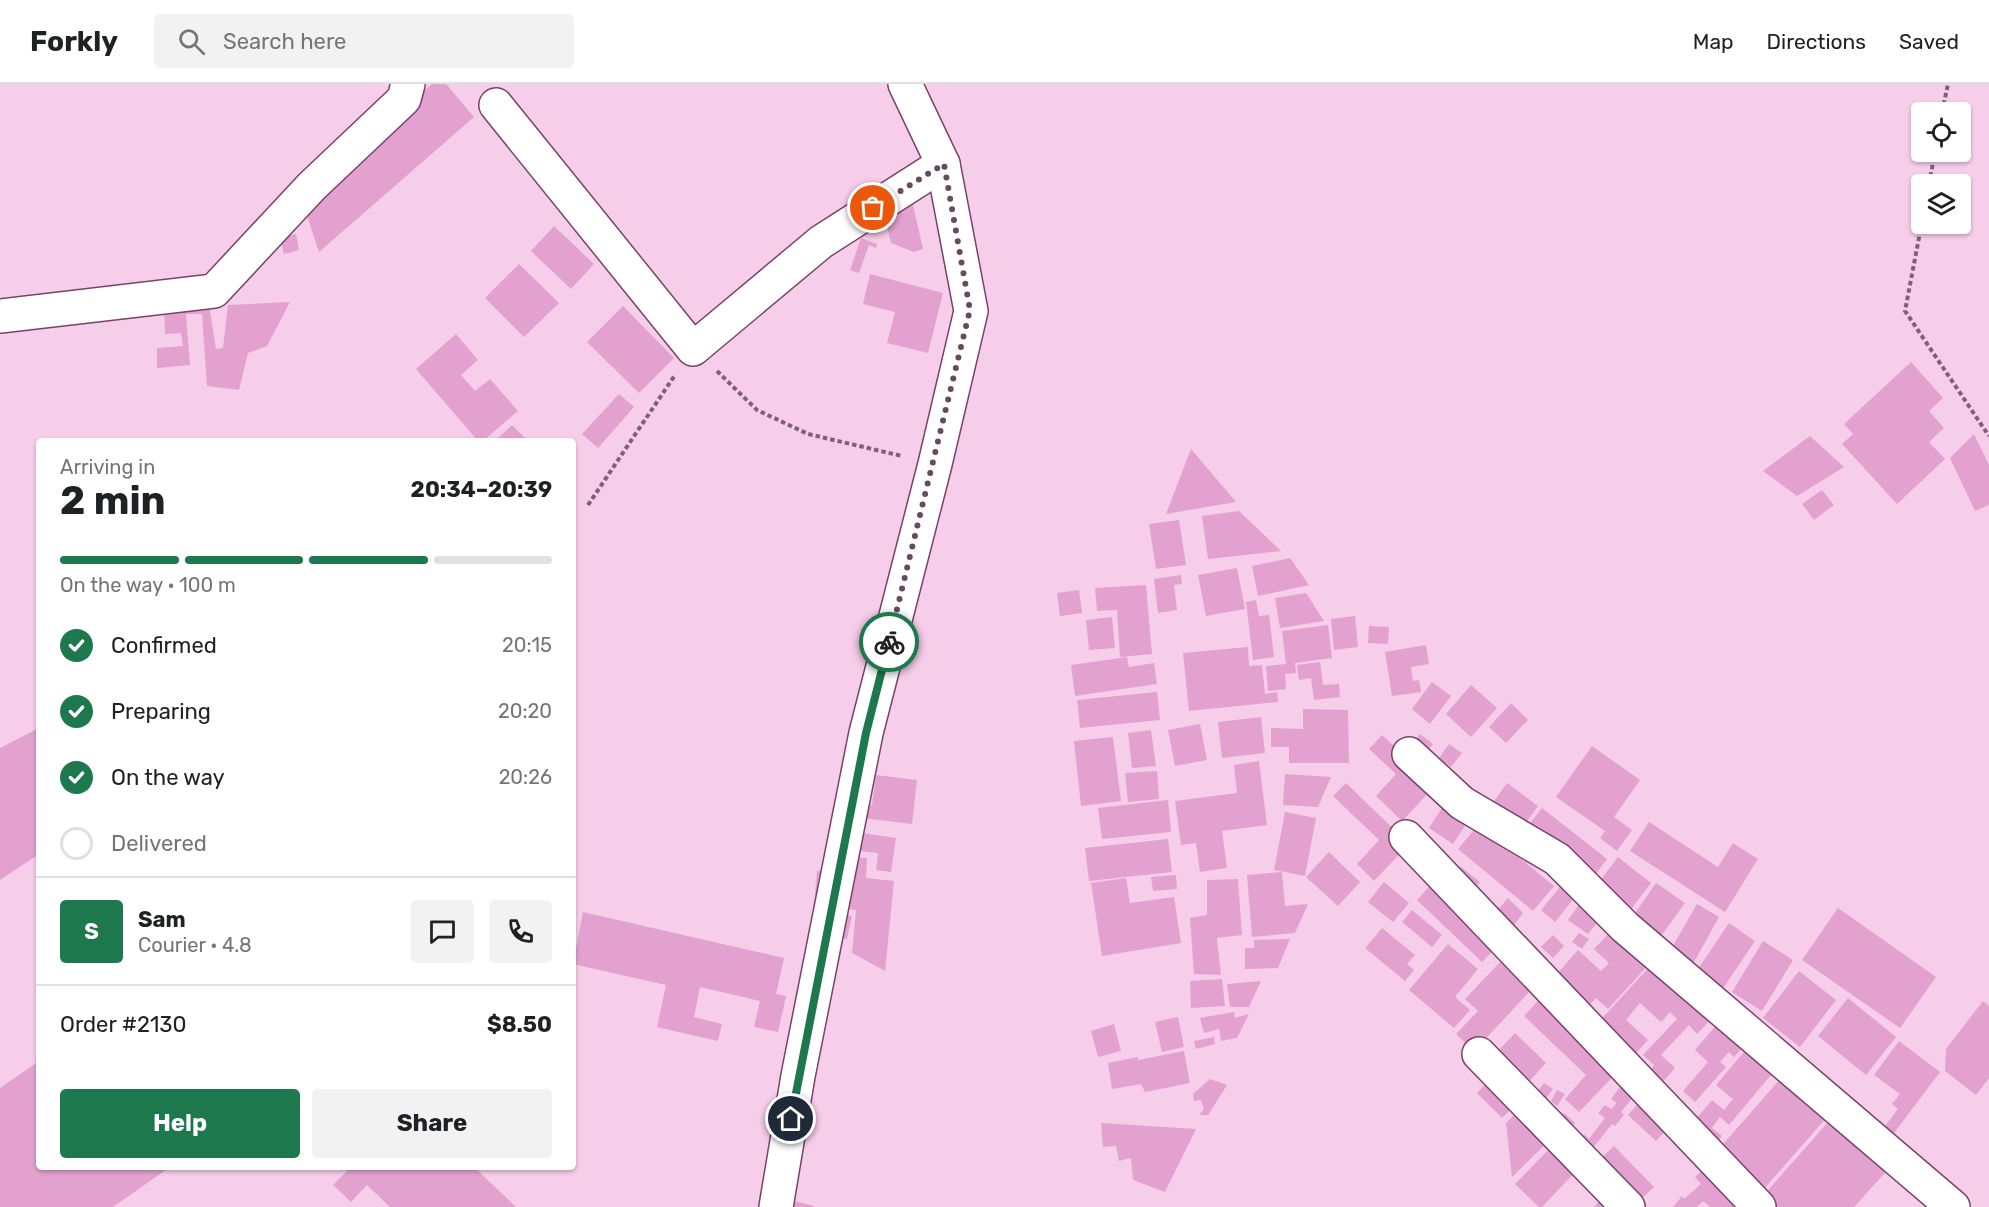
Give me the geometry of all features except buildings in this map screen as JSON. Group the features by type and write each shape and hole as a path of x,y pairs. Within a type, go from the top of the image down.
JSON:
{"street":[{"path":"0,316 214,291 312,186 404,99 408,84"},
{"path":"776,1207 798,1076 866,733 934,464 970,310 944,164 905,84"},
{"path":"496,105 693,349 821,242 944,164"},
{"path":"1409,753 1462,804 1557,859 1625,927 1953,1207"},
{"path":"1406,837 1759,1207"},
{"path":"1479,1054 1628,1207"}],"path":[{"path":"1944,102 1948,84"},
{"path":"1920,234 1905,312 1989,436"},
{"path":"588,506 693,349 758,410 808,434 934,464"}],"way so far":[{"path":"873,208 944,164 970,310 889,642"}],"route":[{"path":"791,1119 866,733 889,642"}]}
